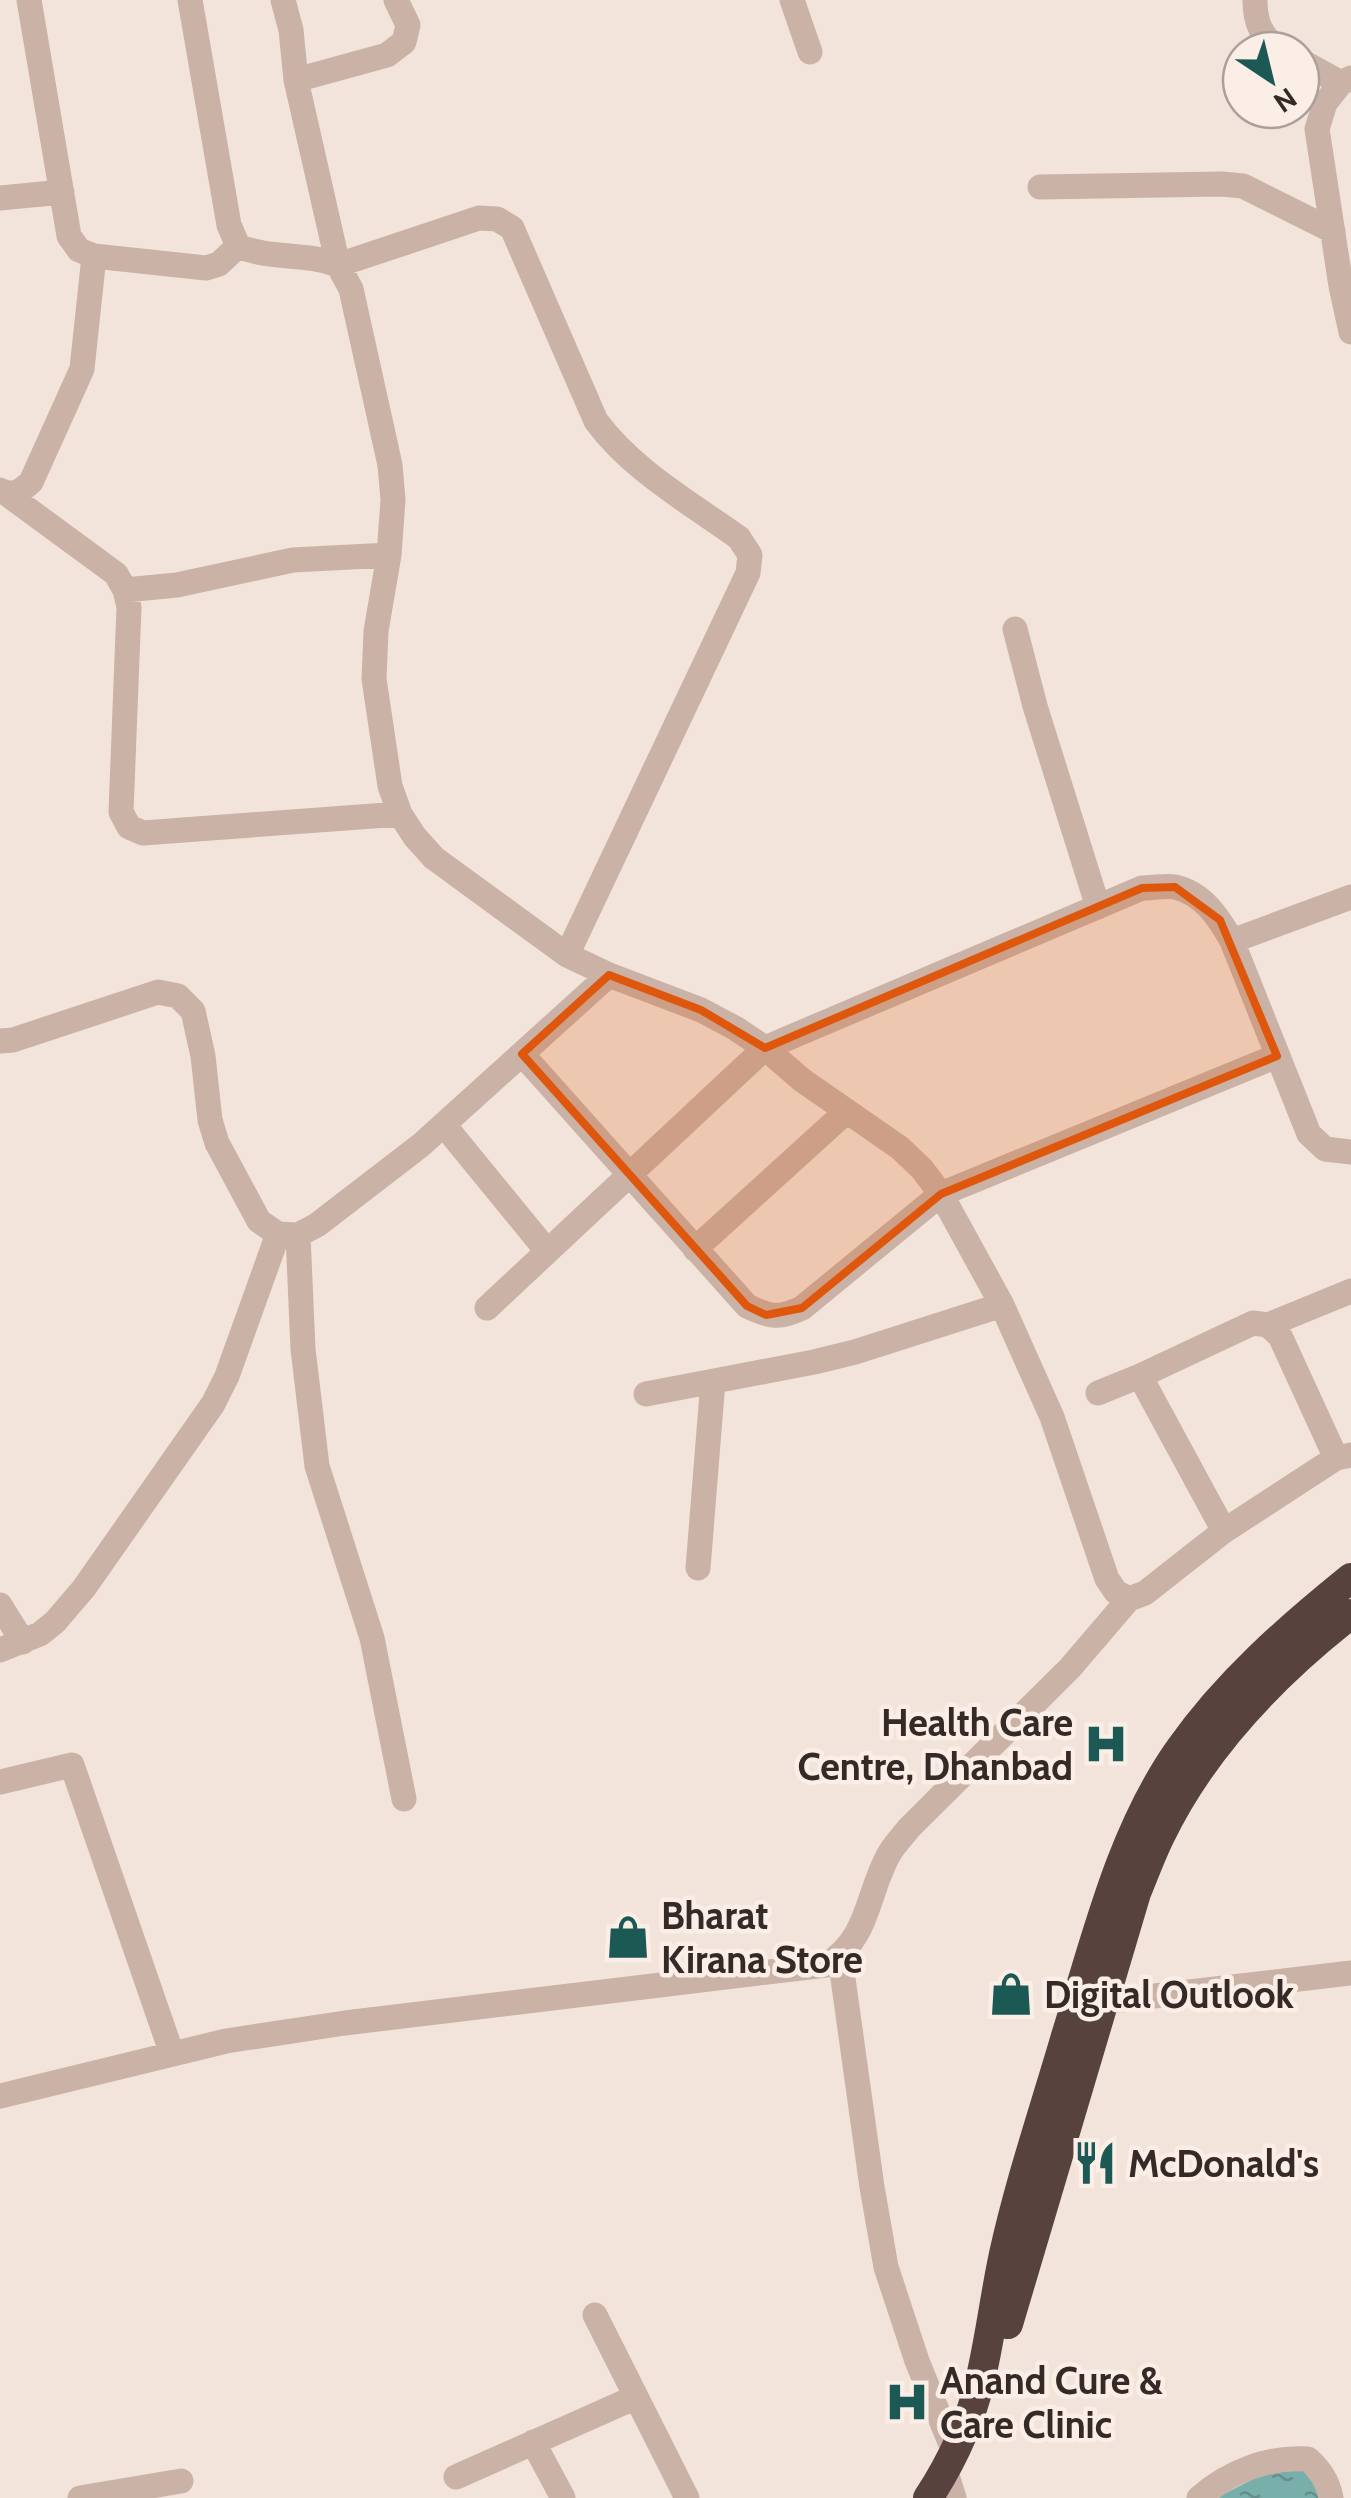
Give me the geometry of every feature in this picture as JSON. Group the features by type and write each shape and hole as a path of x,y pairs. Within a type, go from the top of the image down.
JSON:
{"highway":[{"path":"928,2498 949,2460 981,2377 1004,2338 1124,1856 1147,1802 1213,1705 1251,1665 1351,1578"},
{"path":"1090,2004 1160,1835 1198,1770 1229,1728 1274,1680 1351,1614"}],"street":[{"path":"29,0 70,236 79,250 94,256 206,268 219,264 238,246"},
{"path":"190,0 229,225 238,246 256,254 318,257 338,265 479,218 497,219 512,228 596,421 627,458 739,538 750,555 748,573 567,955"},
{"path":"283,0 291,30 296,80 338,265 351,289 390,464 393,500 389,555 376,631 374,679 390,786 400,814 434,858 567,955 735,1028 900,1148 922,1170 941,1194 1002,1305 1052,1417 1107,1579 1116,1592 1129,1599"},
{"path":"296,80 387,55 404,42 408,25 396,0"},
{"path":"792,0 810,52"},
{"path":"1255,0 1260,30"},
{"path":"1321,70 1346,81 1325,103 1317,129 1351,332"},
{"path":"1040,187 1243,186 1332,231"},
{"path":"0,198 62,192"},
{"path":"4,492 20,492 31,482 77,384 85,354 94,256"},
{"path":"4,492 116,574 125,590 129,607 121,812 130,826 143,832 400,814"},
{"path":"125,590 178,586 293,560 389,555"},
{"path":"1015,629 1098,907"},
{"path":"487,1308 766,1048 1142,888 1176,887 1203,900 1220,920 1232,941 1309,1134 1325,1149 1351,1152"},
{"path":"1232,941 1351,897"},
{"path":"0,1041 158,992 178,996 192,1011 217,1143 259,1221 288,1234 317,1225 444,1125 608,975"},
{"path":"522,1054 747,1306 766,1315 785,1316 802,1308 941,1194 1277,1056"},
{"path":"695,1249 847,1111"},
{"path":"444,1125 548,1252"},
{"path":"0,1604 12,1646 40,1634 55,1622 84,1588 213,1404 288,1234"},
{"path":"288,1234 318,1466 372,1638 404,1799"},
{"path":"1098,1392 1253,1323 1268,1325 1351,1291"},
{"path":"646,1394 855,1352 1002,1305"},
{"path":"0,2096 226,2041 345,2023 811,1969 840,1957 854,1943 889,1854 909,1828 1070,1668 1129,1599 1145,1593 1224,1532 1344,1457 1280,1336 1268,1325"},
{"path":"1140,1376 1224,1532"},
{"path":"698,1568 713,1381"},
{"path":"0,1782 72,1765 172,2054"},
{"path":"840,1957 886,2267 949,2460 954,2498"},
{"path":"1090,2004 1351,1973"},
{"path":"595,2315 687,2498"},
{"path":"456,2477 636,2397"},
{"path":"533,2442 563,2498"},
{"path":"1199,2498 1234,2473 1291,2458 1308,2458 1320,2470 1331,2498"},
{"path":"80,2498 181,2481"}],"highlighted area":[{"path":"1175,887 1220,920 1277,1056 941,1194 802,1308 766,1315 747,1306 522,1054 609,975 701,1010 765,1048 1142,888"}],"water":[{"path":"1309,2469 1323,2498 1216,2498 1263,2474"}],"place":[{"name":"Health Care Centre, Dhanbad","path":"1106,1744"},
{"name":"Bharat Kirana Store","path":"628,1937"},
{"name":"Digital Outlook","path":"1011,1994"},
{"name":"McDonald's","path":"1095,2163"},
{"name":"Anand Cure & Care Clinic","path":"907,2402"}]}
